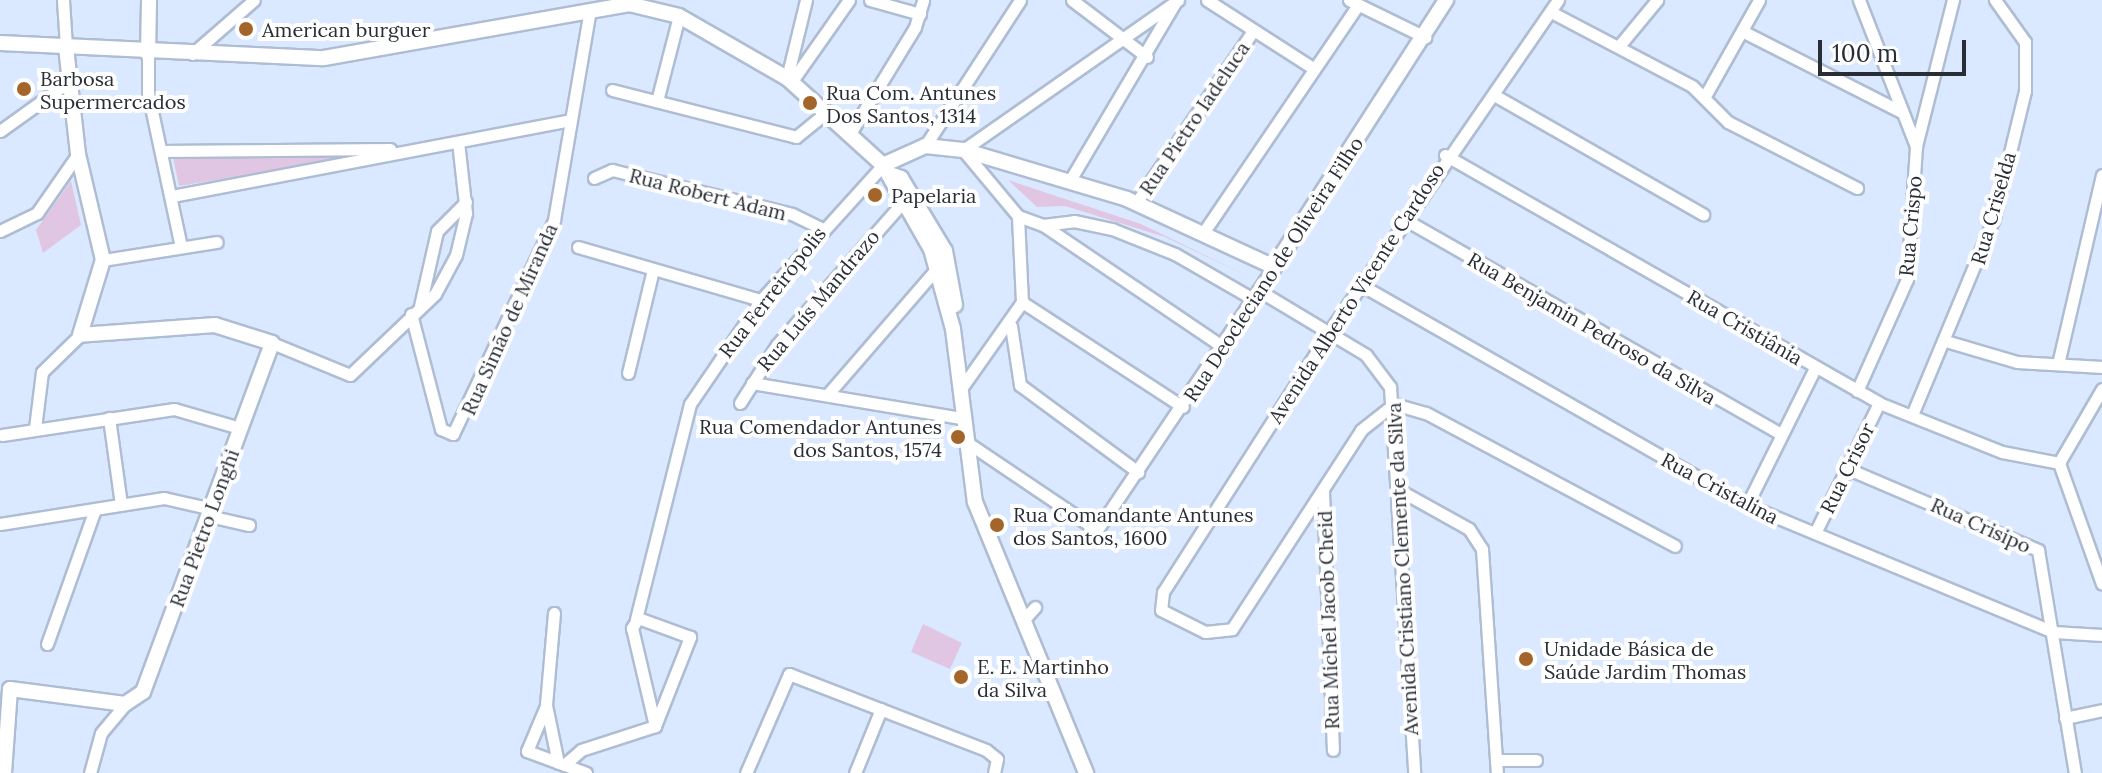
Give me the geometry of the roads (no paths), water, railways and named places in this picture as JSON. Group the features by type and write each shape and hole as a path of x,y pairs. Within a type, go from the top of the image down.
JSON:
{"street":[{"path":"35,428 42,372 80,335 103,260 78,154 67,83 63,0"},
{"path":"149,0 148,54 161,151 181,247"},
{"path":"189,57 254,0"},
{"path":"790,80 806,0"},
{"path":"790,80 849,0"},
{"path":"870,0 920,14"},
{"path":"851,132 920,14 923,0"},
{"path":"886,169 925,146 1020,0"},
{"path":"1072,0 1123,34 1147,57"},
{"path":"963,150 1123,34 1177,0"},
{"path":"1069,182 1147,57 1177,0"},
{"path":"1207,0 1252,32 1313,68"},
{"name":"Rua Deocleciano de Oliveira Filho","path":"964,441 1092,531 1183,407 1425,37 1446,0"},
{"name":"Avenida Alberto Vicente Cardoso","path":"1323,491 1226,633 1175,619 1161,610 1163,592 1330,331 1445,155 1494,95 1558,0"},
{"path":"1619,46 1657,0"},
{"path":"1705,96 1759,0"},
{"path":"1859,0 1916,146"},
{"path":"1916,146 1953,0"},
{"name":"Rua Criselda","path":"1912,415 1949,342 1994,218 2025,91 2025,42 1995,0"},
{"path":"1203,233 1354,2 1425,37"},
{"path":"0,43 189,57 367,54 590,10 652,3 790,80 851,132 886,169 901,178 945,251 961,418 975,502 1031,612 1086,773"},
{"name":"Rua Simão de Miranda","path":"416,310 441,429 453,434 549,233 590,10"},
{"path":"1551,12 1619,46 1705,96 1728,122 1857,188"},
{"path":"657,101 679,16"},
{"path":"1742,31 1902,112"},
{"name":"Rua Pietro Iadeluca","path":"1136,203 1252,32"},
{"path":"0,131 67,83"},
{"path":"612,90 796,137 828,111"},
{"path":"1494,95 1703,214"},
{"path":"172,196 569,120"},
{"path":"80,335 215,325 272,343 350,375 416,310 451,266 466,202 458,142"},
{"path":"925,146 963,150 1136,203 1274,267"},
{"name":"Rua Crispo","path":"1857,391 1907,279 1916,146"},
{"path":"161,151 411,148"},
{"path":"963,150 1018,216 1043,225 1222,346"},
{"path":"0,231 37,213 78,154"},
{"name":"Rua Cristiânia","path":"1445,155 1879,403 2002,452 2059,463"},
{"path":"886,169 938,267 953,329"},
{"name":"Rua Ferreirópolis","path":"635,621 685,417 761,300 823,229 886,169"},
{"name":"Rua Robert Adam","path":"594,178 612,170 792,214 823,229"},
{"path":"2058,364 2102,175"},
{"path":"416,310 437,231 466,202"},
{"name":"Rua Luís Mandrazo","path":"740,403 752,383 903,202"},
{"path":"960,390 1011,325 1022,302 1018,216"},
{"name":"Rua Benjamin Pedroso da Silva","path":"1404,219 1781,434"},
{"name":"Avenida Cristiano Clemente da Silva","path":"1043,225 1074,221 1112,229 1175,254 1330,331 1379,368 1394,404 1414,773"},
{"path":"103,260 217,242"},
{"path":"578,247 652,274 761,300"},
{"path":"828,394 938,267"},
{"path":"628,373 652,274"},
{"name":"Rua Cristalina","path":"1361,285 1747,505 2054,632 2102,635"},
{"path":"1022,302 1183,407"},
{"path":"1011,325 1020,385 1138,472"},
{"path":"1949,342 2017,362 2102,367"},
{"name":"Rua Pietro Longhi","path":"125,704 150,679 272,343"},
{"path":"1747,505 1815,368"},
{"path":"752,383 961,418"},
{"path":"2102,389 2059,463 2102,584"},
{"name":"Rua Crisor","path":"1815,533 1879,403"},
{"path":"1323,491 1361,430 1394,404 1426,413 1675,546"},
{"path":"2,435 187,409 240,428"},
{"path":"109,418 121,504"},
{"name":"Rua Crisipo","path":"1846,468 2038,550 2054,632"},
{"path":"1399,490 1469,529 1482,549 1497,773"},
{"name":"Rua Michel Jacob Cheid","path":"1323,491 1333,750"},
{"path":"0,524 173,498 249,525"},
{"path":"47,644 95,509"},
{"path":"2093,554 2102,541"},
{"path":"554,613 546,705 527,751 586,773"},
{"path":"635,621 690,637 655,726 635,621"},
{"path":"2054,632 2075,773"},
{"path":"746,773 789,674 986,750 995,769"},
{"path":"4,773 5,688 125,704"},
{"path":"90,773 101,733 125,704"},
{"path":"546,705 561,764"},
{"path":"855,773 881,709"},
{"path":"2065,718 2102,710"},
{"path":"561,764 581,750 655,726"},
{"path":"1496,760 1536,760"}],"place":[{"name":"American burguer","path":"246,29"},
{"name":"Barbosa Supermercados","path":"24,89"},
{"name":"Rua Com. Antunes Dos Santos, 1314","path":"810,103"},
{"name":"Papelaria","path":"875,195"},
{"name":"Rua Comendador Antunes dos Santos, 1574","path":"958,437"},
{"name":"Rua Comandante Antunes dos Santos, 1600","path":"997,525"},
{"name":"Unidade Básica de Saúde Jardim Thomas","path":"1526,659"},
{"name":"E. E. Martinho da Silva","path":"961,677"}]}
